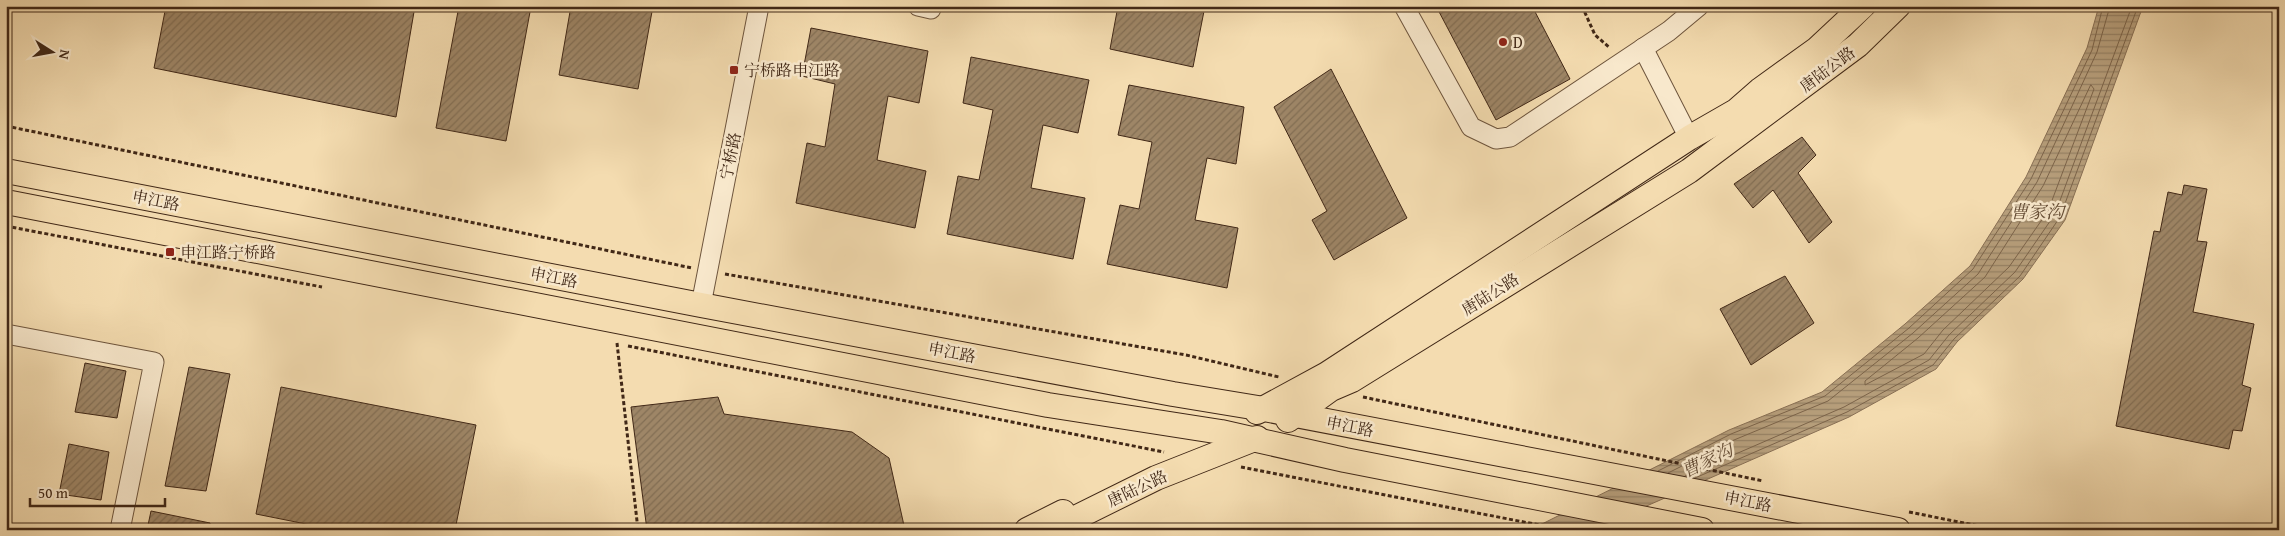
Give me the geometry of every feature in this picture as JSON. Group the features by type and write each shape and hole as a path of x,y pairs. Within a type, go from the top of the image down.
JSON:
{"main road":[{"name":"唐陆公路","path":"1027,530 1221,432 1307,383 1327,374 1689,138 1736,110 1760,90 1817,49 1863,6"},
{"name":"唐陆公路","path":"1051,530 1156,478 1255,439 1296,416 1332,389 1352,380 1689,171 1858,45 1898,6"},
{"name":"申江路","path":"6,170 701,305 1844,519 1902,520"},
{"name":"申江路","path":"6,202 1048,405 1221,432 1377,466 1702,530"}],"street":[{"name":"宁桥路","path":"701,305 759,6"},
{"path":"918,6 931,9 932,6"},
{"path":"1404,6 1471,127 1496,140 1510,137 1643,48 1699,6"},
{"path":"1643,48 1689,138"},
{"path":"6,334 154,362 120,530"}],"path":[{"path":"1582,6 1595,35 1625,60"},
{"path":"6,126 708,271 1186,355 1307,383"},
{"path":"6,226 326,288"},
{"path":"607,342 1177,454"},
{"path":"617,343 638,530"},
{"path":"1332,389 1770,483"},
{"path":"1203,459 1565,530"},
{"path":"1902,520 1999,530"}],"water":[{"name":"曹家沟","path":"2099,6 2143,6 2065,220 2023,279 1957,342 1936,369 1849,417 1592,530 1530,530 1729,430 1822,392 1905,324 1970,266 2026,177 2087,48"}],"building":[{"path":"166,6 415,6 396,117 154,68"},
{"path":"459,6 501,6 530,12 506,141 436,128"},
{"path":"571,6 653,6 638,89 559,75"},
{"path":"1118,6 1205,6 1193,67 1110,49"},
{"name":"D","path":"1436,6 1532,6 1570,79 1496,120"},
{"path":"811,28 928,51 919,103 888,96 877,160 926,171 915,228 796,203 807,143 825,147 835,84 802,76"},
{"path":"971,57 1089,80 1078,133 1043,125 1031,188 1085,198 1073,259 947,234 958,176 979,180 993,110 963,103"},
{"path":"1331,69 1407,218 1334,260 1312,220 1327,211 1274,107"},
{"path":"1129,85 1244,107 1236,164 1207,158 1195,220 1238,228 1227,288 1107,264 1120,205 1139,209 1152,142 1118,135"},
{"path":"1802,137 1816,155 1798,173 1832,222 1809,243 1773,190 1753,208 1734,184"},
{"path":"2184,185 2207,189 2197,241 2207,242 2193,312 2254,324 2242,385 2251,388 2242,431 2233,430 2229,449 2116,426 2154,231 2160,232 2168,192 2182,195"},
{"path":"1785,276 1814,323 1751,365 1720,309"},
{"path":"85,363 126,371 117,418 75,412"},
{"path":"189,367 230,374 206,491 165,486"},
{"path":"281,387 476,425 455,530 336,530 256,514"},
{"path":"718,397 724,414 852,432 889,458 905,530 647,530 631,407"},
{"path":"69,444 109,452 101,500 59,494"},
{"path":"151,511 210,523 210,530 147,530"}],"place":[{"name":"D","path":"1503,42"},
{"name":"宁桥路申江路","path":"734,70"},
{"name":"申江路宁桥路","path":"170,252"}]}
